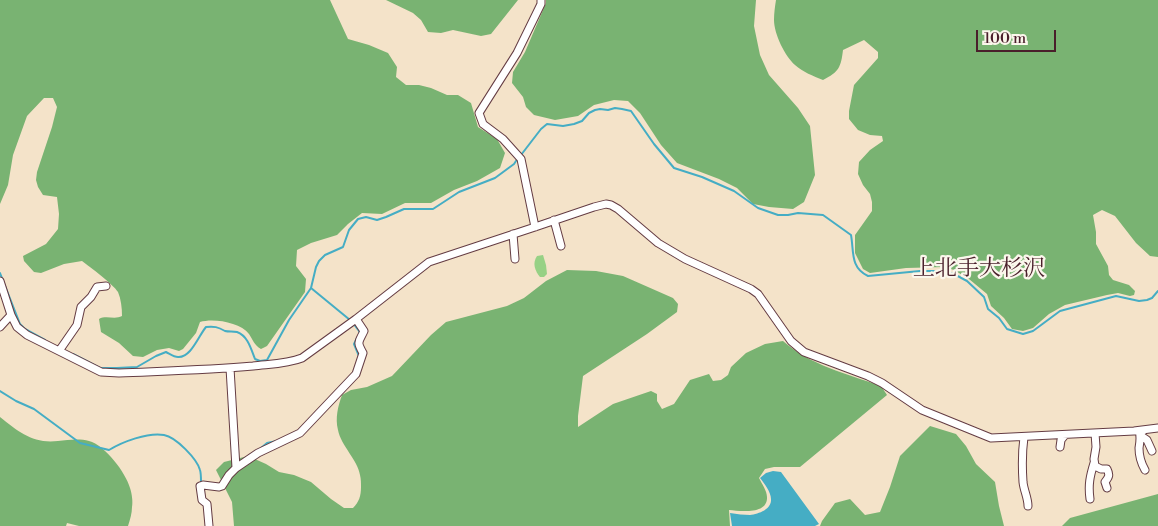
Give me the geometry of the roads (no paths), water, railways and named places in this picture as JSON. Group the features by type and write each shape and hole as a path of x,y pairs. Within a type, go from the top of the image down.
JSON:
{"street":[{"path":"536,227 519,156 503,139 483,124 479,113 517,53 541,4 541,0"},
{"path":"0,281 17,327 27,335 101,372 119,373 230,368 297,360 429,262 606,204 611,205 630,218 658,243 685,259 758,294 791,341 804,352 868,376 882,383 922,410 991,438 1140,433 1158,429"},
{"path":"554,220 561,246"},
{"path":"513,234 515,259"},
{"path":"60,350 77,326 81,307 91,297 97,287 106,286"},
{"path":"0,327 11,315"},
{"path":"209,526 207,504 202,500 200,486 222,486 236,468 258,453 300,433 356,374 363,353 358,345 358,341 364,331 356,318"},
{"path":"230,368 236,468"},
{"path":"1140,433 1147,440 1152,451"},
{"path":"1140,433 1140,461 1145,470"},
{"path":"1090,499 1090,477 1096,447 1095,434"},
{"path":"1060,447 1061,440 1065,435"},
{"path":"1024,437 1022,460 1023,484 1028,506"},
{"path":"1094,463 1095,466 1101,469 1107,469 1110,474 1105,482 1107,488"}],"water":[{"path":"773,471 781,472 819,524 815,526 732,526 730,513 750,515 761,512 769,506 771,503 770,493 760,478 766,473"}],"waterway":[{"path":"521,155 547,124 563,126 574,124 582,121 589,113 600,109 608,110 615,108 631,111 654,144 674,168 702,177 734,191 758,208 778,215 798,213 823,215 851,235 856,264 862,273 868,276 920,271 941,271 954,274 967,281 984,297 988,309 999,318 1007,329 1023,334 1033,331 1060,311 1116,296 1139,301 1147,300 1152,298 1158,291"},
{"path":"73,354 100,368 137,367 166,352 175,357 187,354 206,327 211,327 241,334 249,343 255,359 260,361 267,360 289,320 311,288 319,261 325,255 343,247 349,230 358,219 366,217 377,220 404,209 433,209 459,192 495,178 514,164 518,158"},
{"path":"0,273 20,324 25,329 45,340"},
{"path":"311,288 350,320"},
{"path":"353,323 360,334"},
{"path":"357,338 354,344 359,356"},
{"path":"0,391 34,409 80,443 109,450 143,436 158,434 169,437 180,444 190,455 198,465 201,482 205,482"},
{"path":"261,448 267,443 277,441"}],"district":[{"name":"上北手大杉沢","path":"979,270"}]}
